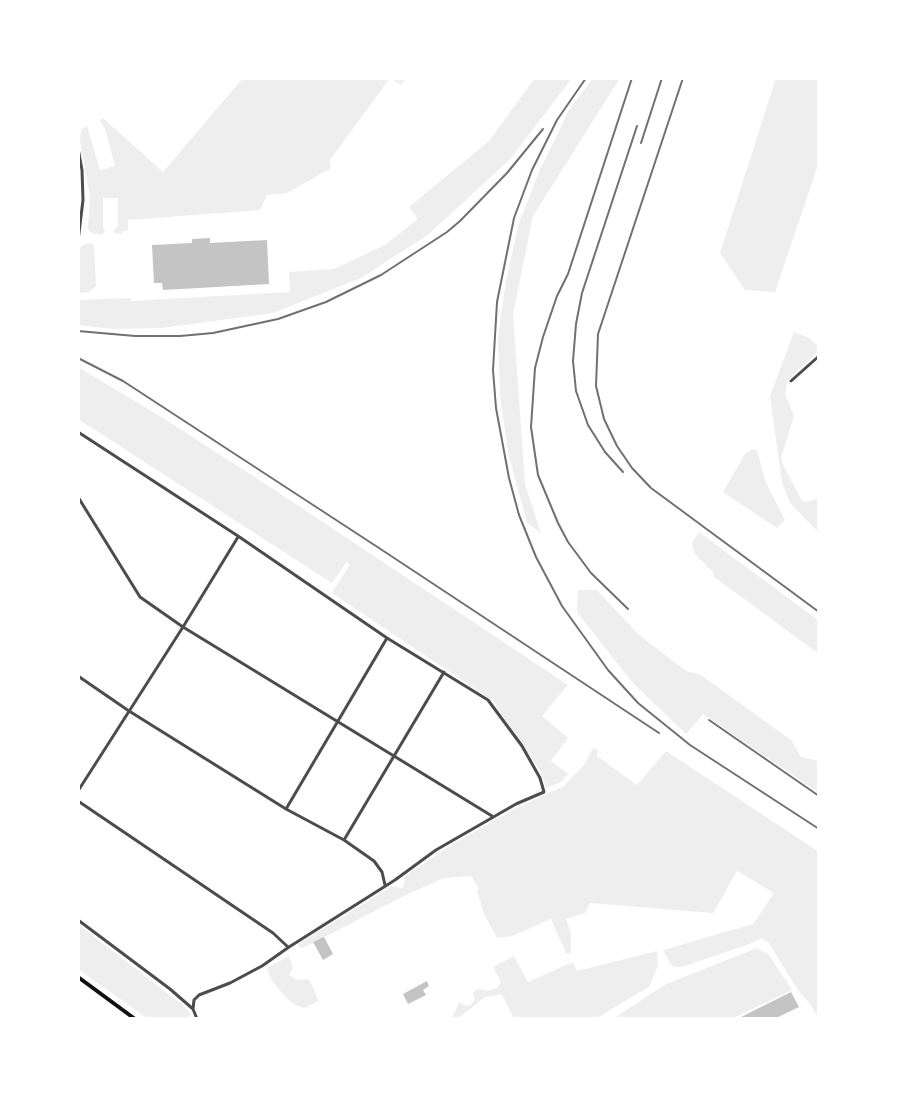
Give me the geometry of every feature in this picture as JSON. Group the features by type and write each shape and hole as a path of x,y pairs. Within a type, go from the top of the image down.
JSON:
{"main road":[{"path":"78,977 135,1019"}],"street":[{"path":"78,148 83,200 78,241"},
{"path":"791,381 819,356"},
{"path":"78,432 387,638 488,700 522,746 540,778 544,792 516,804 436,850 262,966 199,995 194,1000 193,1009"},
{"path":"78,497 140,597 183,627 493,817"},
{"path":"78,791 238,536"},
{"path":"286,809 387,638"},
{"path":"344,840 444,672"},
{"path":"78,676 286,809 344,840 374,861 382,872 385,886"},
{"path":"78,801 273,933 289,947"},
{"path":"78,920 170,989 193,1009 197,1019"}],"shaded area":[{"path":"243,78 390,78 330,160 331,168 287,193 267,195 260,210 128,220 128,230 122,234 114,233 118,226 118,198 103,198 105,231 93,234 89,231 90,197 80,141 81,130 87,126 100,170 115,166 100,121 103,118 163,172"},
{"path":"390,78 406,78 401,85"},
{"path":"535,78 572,78 511,158 429,234 361,278 273,313 161,328 114,329 78,325 78,300 131,298 131,301 290,292 289,272 334,269 385,245 418,219 409,207 489,141"},
{"path":"593,78 620,78 533,216 513,314 525,484 541,533 527,523 508,452 500,396 498,338 506,280 519,223 569,110"},
{"path":"776,78 819,78 819,162 775,292 745,290 720,253"},
{"path":"91,243 94,245 96,286 89,292 78,293 78,250"},
{"path":"794,332 809,338 819,347 819,351 787,383 785,394 794,416 781,458 802,501 819,498 819,533 790,503 782,483 770,396"},
{"path":"78,367 264,483 568,685 542,716 568,738 551,761 568,774 561,782 546,788 542,774 493,701 332,593 349,566 347,561 332,583 78,419"},
{"path":"752,449 757,450 766,483 785,520 777,528 723,492 745,454"},
{"path":"699,532 819,621 819,654 713,576 714,573 694,553 692,543"},
{"path":"578,590 597,590 639,635 686,671 701,675 791,740 801,757 819,761 819,793 703,714 686,734 632,682 577,612"},
{"path":"593,748 598,750 597,756 637,785 666,751 819,852 819,1019 768,942 761,938 682,967 674,967 670,963 663,950 753,924 774,893 737,871 713,913 590,903 585,913 566,919 571,933 571,954 566,953 551,919 512,936 497,938 484,914 479,889 471,876 444,878 301,949 298,944 392,886 401,888 405,876 453,844 518,807 564,786 584,765"},
{"path":"78,924 185,1007 190,1014 189,1019 148,1019 78,969"},
{"path":"757,948 769,955 792,990 731,1019 613,1019 664,985"},
{"path":"657,951 658,965 650,986 595,1019 514,1019 502,994 485,997 461,1016 452,1018 459,1002 467,1006 472,1004 475,990 497,988 501,982 493,967 514,956 528,982 573,962 577,971"},
{"path":"289,956 293,969 289,975 296,980 309,979 319,1001 304,1008 285,997 271,979 267,968"}],"building":[{"path":"210,238 210,243 267,240 269,284 163,290 162,283 154,283 152,245 192,243 192,239"},
{"path":"324,937 333,954 323,960 313,942"},
{"path":"427,981 429,986 423,990 426,995 408,1004 403,994"},
{"path":"791,992 799,1007 774,1019 737,1019"}],"railway":[{"path":"586,78 557,120 532,170 514,218 497,302 493,370 496,408 519,515 536,557 562,606 608,670 638,703 690,745 819,829"},
{"path":"628,609 591,573 568,542 538,475 531,427 535,368 543,337 568,274 632,78"},
{"path":"641,143 662,78"},
{"path":"683,78 598,334 596,386 604,419 617,446 651,488 819,612"},
{"path":"623,472 605,452 588,425 576,391 573,361 582,293 637,126"},
{"path":"78,331 135,336 213,333 278,319 326,302 381,275 447,232 507,173 543,129"},
{"path":"78,358 123,381 659,733"},
{"path":"709,720 819,796"}]}
